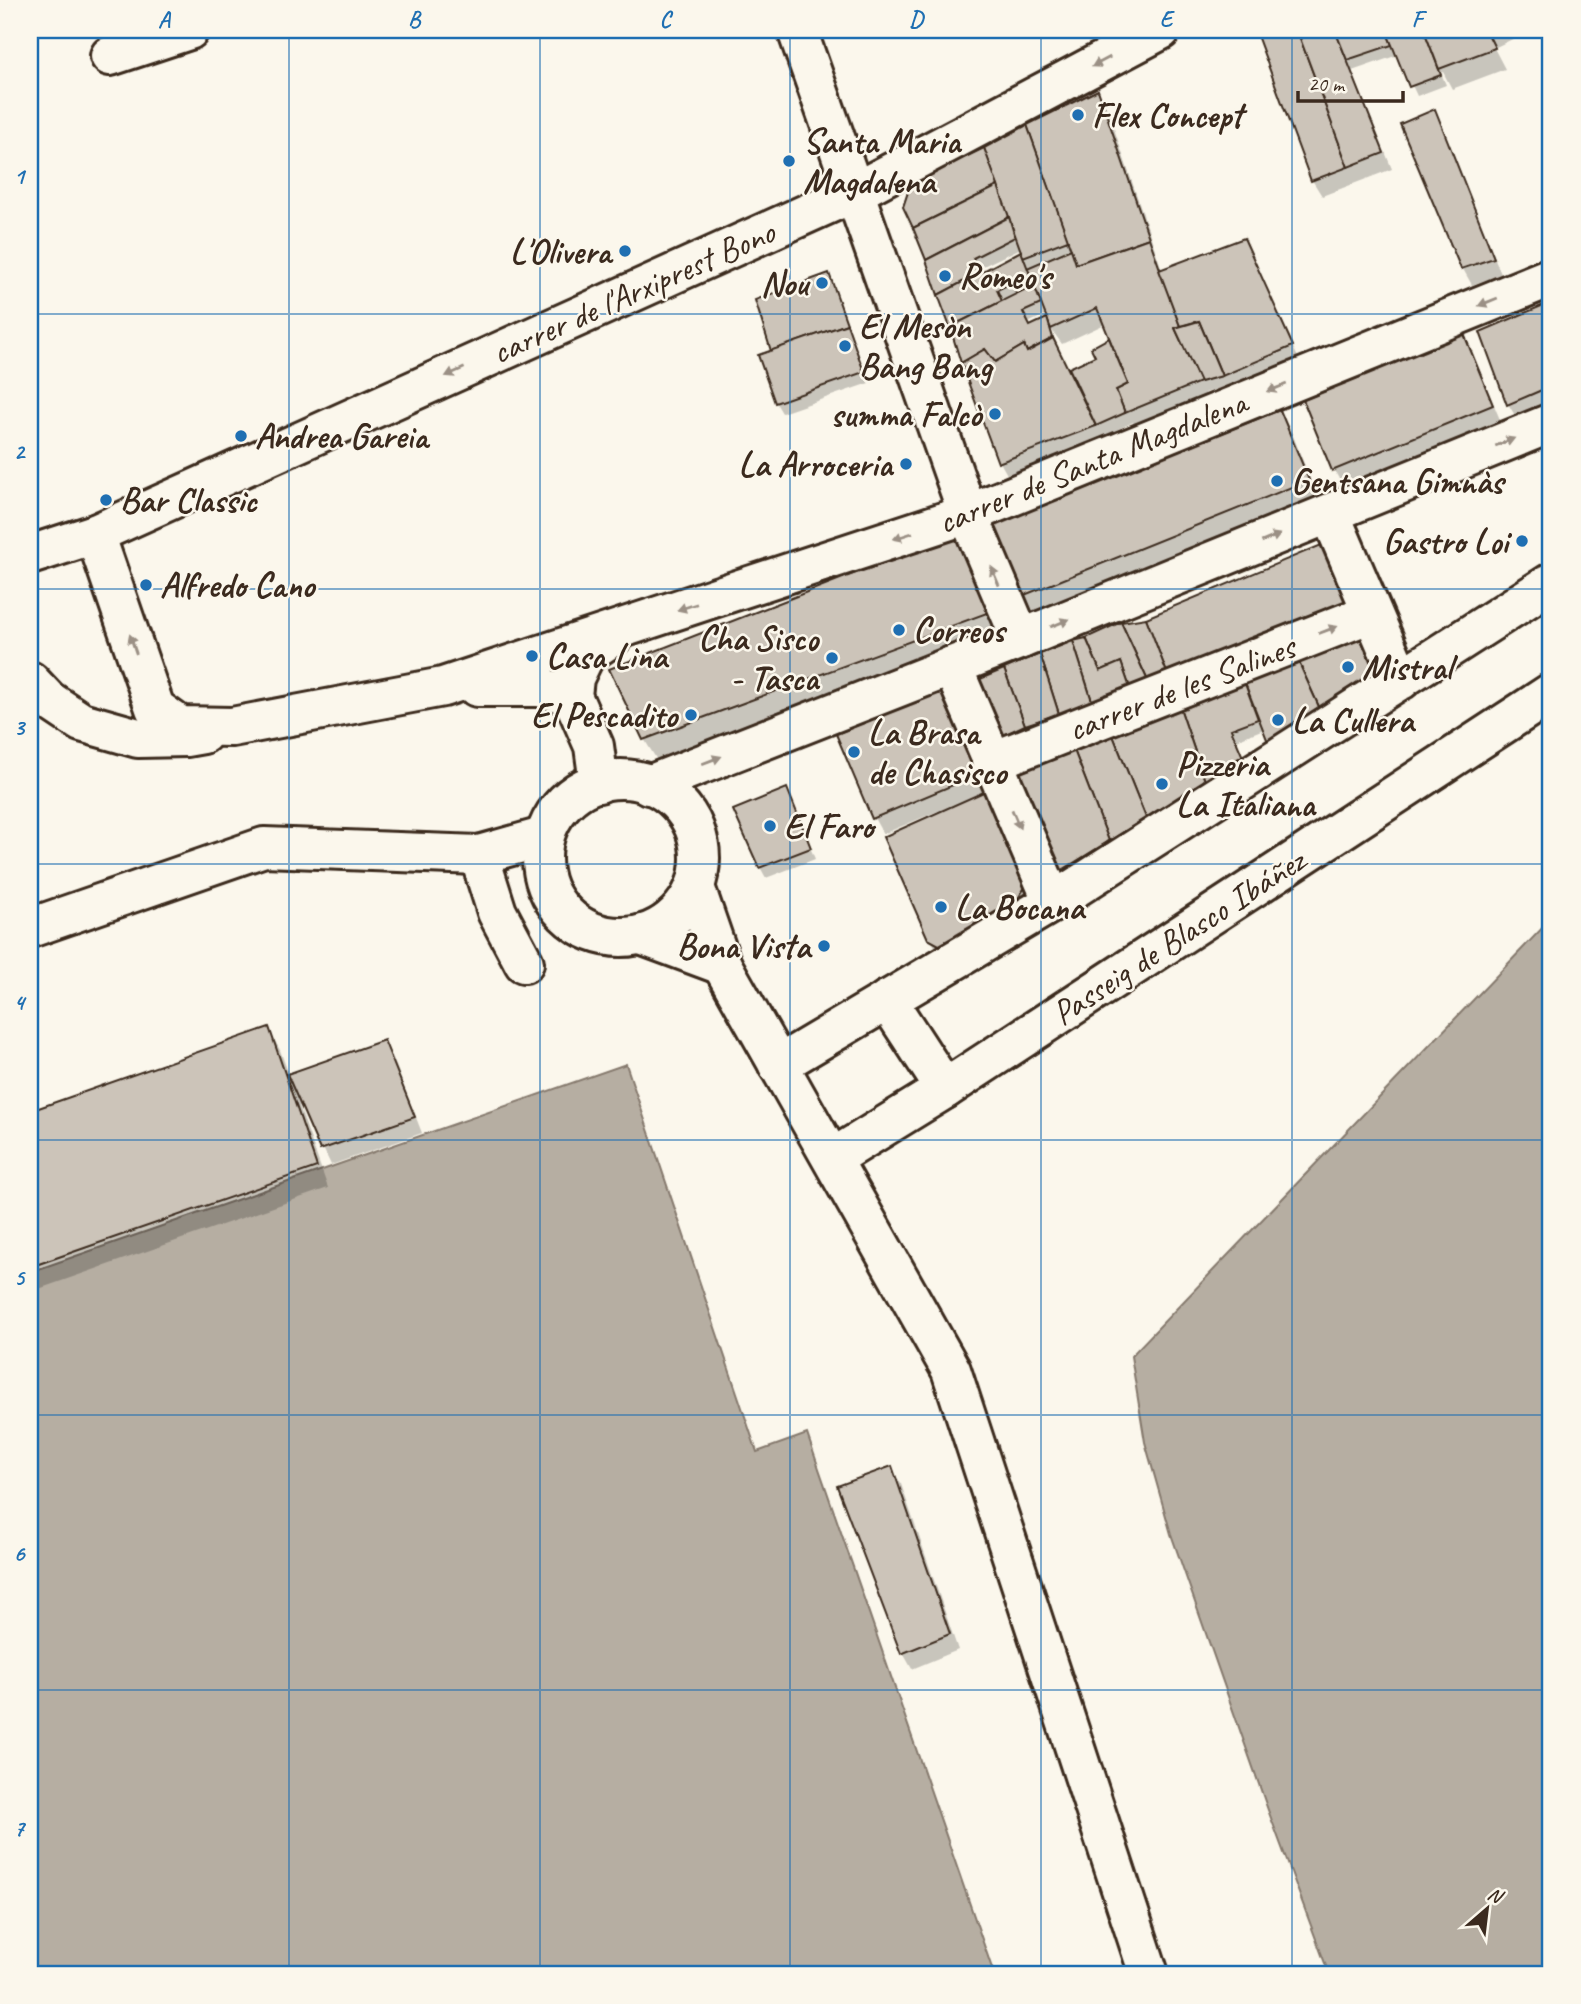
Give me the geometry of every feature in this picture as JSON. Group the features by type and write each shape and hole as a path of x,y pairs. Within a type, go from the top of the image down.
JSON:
{"street":[{"path":"110,56 190,30"},
{"path":"797,30 968,514 1021,639"},
{"name":"carrer de l'Arxiprest Bono","path":"30,555 95,534 853,193 1161,30"},
{"name":"carrer de Santa Magdalena","path":"151,695 180,726 232,727 443,687 968,514 1551,276"},
{"path":"649,785 1021,639 1551,423"},
{"path":"1329,514 1401,680"},
{"path":"81,722 113,716 134,698 151,695 95,534"},
{"path":"778,1065 887,1000 1048,892 1401,680 1551,583"},
{"name":"carrer de les Salines","path":"991,762 1371,613"},
{"name":"carrer de Santa Magdalena","path":"443,687 540,687 572,696 574,678 585,654 626,628"},
{"path":"951,666 1048,892"},
{"path":"30,681 48,700 81,722 138,738 186,737 232,727"},
{"name":"Passeig de Blasco Ibáñez","path":"833,1158 945,1089 1551,693"},
{"path":"572,696 594,746 599,783"},
{"path":"619,778 633,779 649,785 682,808 696,832 701,859 695,887 677,915 654,931 620,938 587,931 565,915 543,879 543,837 555,813 575,793 619,778"},
{"path":"30,928 264,847 479,855 543,837"},
{"path":"479,855 543,879"},
{"path":"479,855 497,912 524,963"},
{"path":"695,887 722,965 951,1370 1149,1974"},
{"path":"641,935 722,965"},
{"path":"887,1000 945,1089"}],"shaded area":[{"path":"1551,919 1551,1974 1329,1974 1171,1534 1145,1442 1131,1356"},
{"path":"626,1064 757,1452 807,1434 994,1974 30,1974 30,1272"}],"building":[{"path":"1255,30 1297,30 1348,167 1311,181"},
{"path":"1297,30 1335,30 1384,153 1348,167"},
{"path":"1335,30 1386,30 1392,45 1347,60"},
{"path":"1386,30 1424,30 1441,75 1409,87"},
{"path":"1424,30 1486,30 1495,48 1439,69"},
{"path":"1098,90 1149,238 1076,264 1027,125"},
{"path":"1435,109 1494,258 1461,269 1400,124"},
{"path":"1027,125 1068,240 1023,257 984,148"},
{"path":"984,148 998,186 913,228 903,207 911,183"},
{"path":"998,186 1009,217 926,260 913,228"},
{"path":"1009,217 1015,237 973,258 981,273 938,295 926,260"},
{"path":"1149,238 1180,326 1175,328 1200,382 1125,413 1116,390 1128,384 1097,308 1051,329 1027,268 1071,249 1076,264"},
{"path":"1244,238 1293,346 1222,376 1199,321 1180,326 1159,270"},
{"path":"1021,251 1034,285 1016,293 1011,283 997,290 1002,301 950,327 938,295"},
{"path":"829,273 847,324 771,351 755,300"},
{"path":"1034,285 1041,304 1023,312 1030,326 1047,318 1053,338 1027,352 1024,345 995,362 985,349 961,363 950,327"},
{"path":"1551,302 1551,386 1507,405 1480,332"},
{"path":"1199,321 1222,376 1200,382 1175,328"},
{"path":"847,324 864,372 775,403 758,355"},
{"path":"1464,334 1493,405 1332,471 1303,400"},
{"path":"1053,338 1096,426 998,463 961,363 985,349 995,362 1024,345 1027,352"},
{"path":"1109,338 1128,384 1116,390 1125,413 1096,426 1069,368 1095,356 1091,348"},
{"path":"1280,410 1309,480 1022,596 989,526"},
{"path":"961,532 987,613 643,740 609,669"},
{"path":"1331,541 1355,601 1167,673 1146,618"},
{"path":"1146,618 1167,673 1148,681 1121,622"},
{"path":"1121,622 1148,681 1130,688 1121,662 1100,671 1086,638"},
{"path":"1369,627 1382,657 1374,678 1320,709 1295,654"},
{"path":"1086,638 1100,671 1121,662 1130,688 1092,701 1073,641"},
{"path":"1073,641 1092,701 1059,714 1040,654"},
{"path":"1040,654 1059,714 1025,725 1004,669"},
{"path":"1295,654 1320,709 1268,742 1241,673"},
{"path":"1004,669 1025,725 995,739 973,682"},
{"path":"1241,673 1258,719 1231,729 1243,757 1205,781 1177,699"},
{"path":"949,688 977,775 872,819 836,734"},
{"path":"1177,699 1205,781 1146,818 1110,728"},
{"path":"1110,728 1146,818 1109,841 1072,745"},
{"path":"1072,745 1109,841 1059,872 1009,769"},
{"path":"787,788 811,848 759,868 733,810"},
{"path":"988,790 1028,882 1019,897 941,946 928,939 883,837"},
{"path":"269,1027 317,1167 30,1267 30,1111"},
{"path":"384,1040 415,1117 320,1150 287,1074"},
{"path":"892,1466 950,1634 901,1654 837,1486"}],"place":[{"name":"Flex Concept","path":"1078,115"},
{"name":"Santa Maria Magdalena","path":"789,161"},
{"name":"L'Olivera","path":"625,251"},
{"name":"Romeo's","path":"945,276"},
{"name":"Nou","path":"822,283"},
{"name":"El Mesòn Bang Bang","path":"845,346"},
{"name":"summa Falcò","path":"995,414"},
{"name":"Andrea Gareia","path":"241,436"},
{"name":"La Arroceria","path":"906,464"},
{"name":"Gentsana Gimnàs","path":"1277,481"},
{"name":"Bar Classic","path":"106,500"},
{"name":"Gastro Loi","path":"1522,541"},
{"name":"Alfredo Cano","path":"146,585"},
{"name":"Correos","path":"899,630"},
{"name":"Casa Lina","path":"532,656"},
{"name":"Cha Sisco - Tasca","path":"832,658"},
{"name":"Mistral","path":"1348,667"},
{"name":"El Pescadito","path":"691,715"},
{"name":"La Cullera","path":"1278,720"},
{"name":"La Brasa de Chasisco","path":"854,752"},
{"name":"Pizzeria La Italiana","path":"1162,784"},
{"name":"El Faro","path":"770,826"},
{"name":"La Bocana","path":"941,907"},
{"name":"Bona Vista","path":"824,946"}]}
